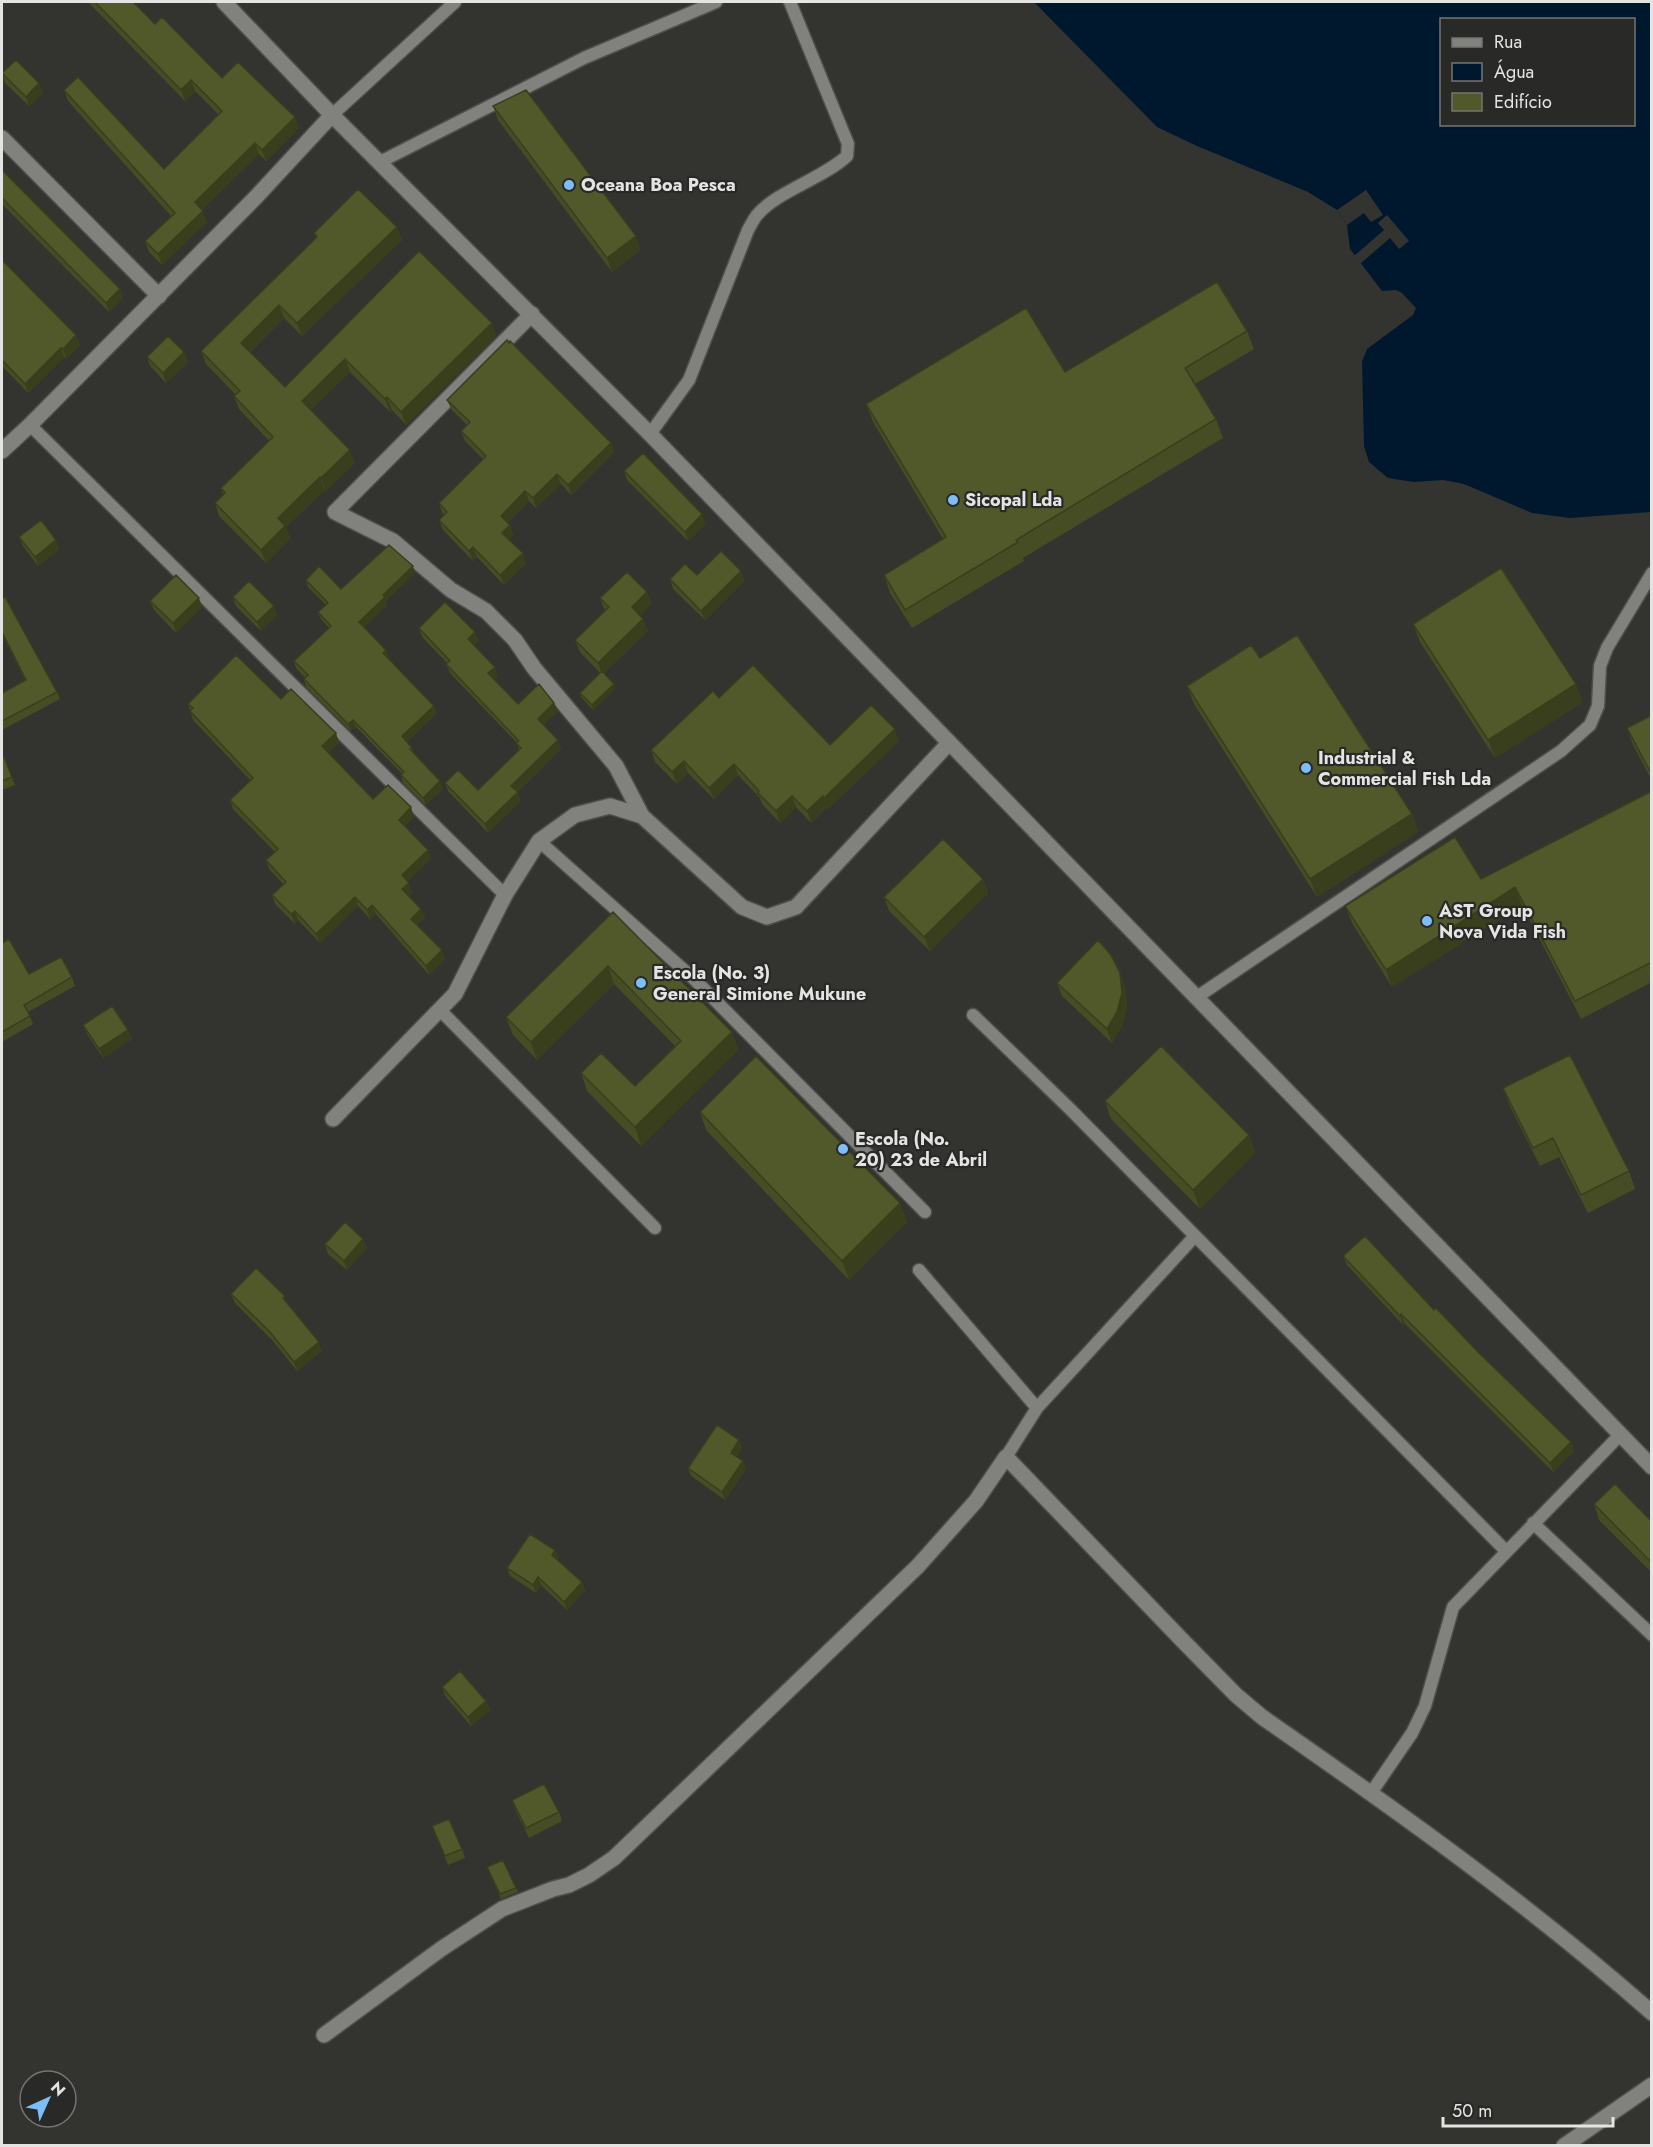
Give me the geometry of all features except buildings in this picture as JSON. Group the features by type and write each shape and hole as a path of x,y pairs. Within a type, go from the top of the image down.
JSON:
{"street":[{"path":"224,2 332,115 650,434 1652,1467"},
{"path":"2,451 159,296 332,115"},
{"path":"2,138 159,296"},
{"path":"532,315 335,512 393,541 451,591 486,611 515,640 534,668 616,766 642,816 742,907 767,917 796,907 949,743"},
{"path":"333,1119 455,994 505,895 539,841 575,815 610,806 642,816"},
{"path":"324,2035 441,1949 502,1909 569,1885 589,1875 614,1857 918,1566 976,1501 1006,1457 1236,1695 1262,1717 1448,1848 1611,1977 1652,2013"},
{"path":"1564,2145 1652,2085"}],"lane":[{"path":"332,115 455,2"},
{"path":"380,162 584,58 716,2"},
{"path":"650,434 689,380 748,230 758,213 779,198 837,166 847,156 848,144 790,2"},
{"path":"30,425 505,895"},
{"path":"1197,997 1561,751 1590,725 1598,706 1598,679 1603,657 1652,573"},
{"path":"539,841 694,979 925,1212"},
{"path":"439,1009 655,1228"},
{"path":"973,1015 1071,1110 1506,1551"},
{"path":"1006,1457 1037,1408 1195,1236"},
{"path":"919,1270 1037,1408"},
{"path":"1371,1793 1412,1733 1425,1706 1454,1606 1621,1434"},
{"path":"1533,1523 1652,1635"}],"water":[{"path":"1034,2 1651,2 1651,512 1570,518 1532,513 1464,484 1443,480 1414,482 1388,478 1369,462 1364,446 1362,362 1367,349 1413,315 1416,308 1396,290 1382,291 1350,249 1347,225 1337,210 1308,192 1157,127"}],"pier":[{"path":"1366,190 1383,215 1371,222 1364,213 1347,225 1337,210"},
{"path":"1387,215 1409,241 1399,249 1390,238 1360,264 1354,256 1384,230 1378,223"}],"place":[{"name":"Oceana Boa Pesca","path":"569,185"},
{"name":"Sicopal Lda","path":"953,500"},
{"name":"Industrial & Commercial Fish Lda","path":"1306,768"},
{"name":"AST Group Nova Vida Fish","path":"1427,921"},
{"name":"Escola (No. 3) General Simione Mukune","path":"641,983"},
{"name":"Escola (No. 20) 23 de Abril","path":"843,1149"}]}
